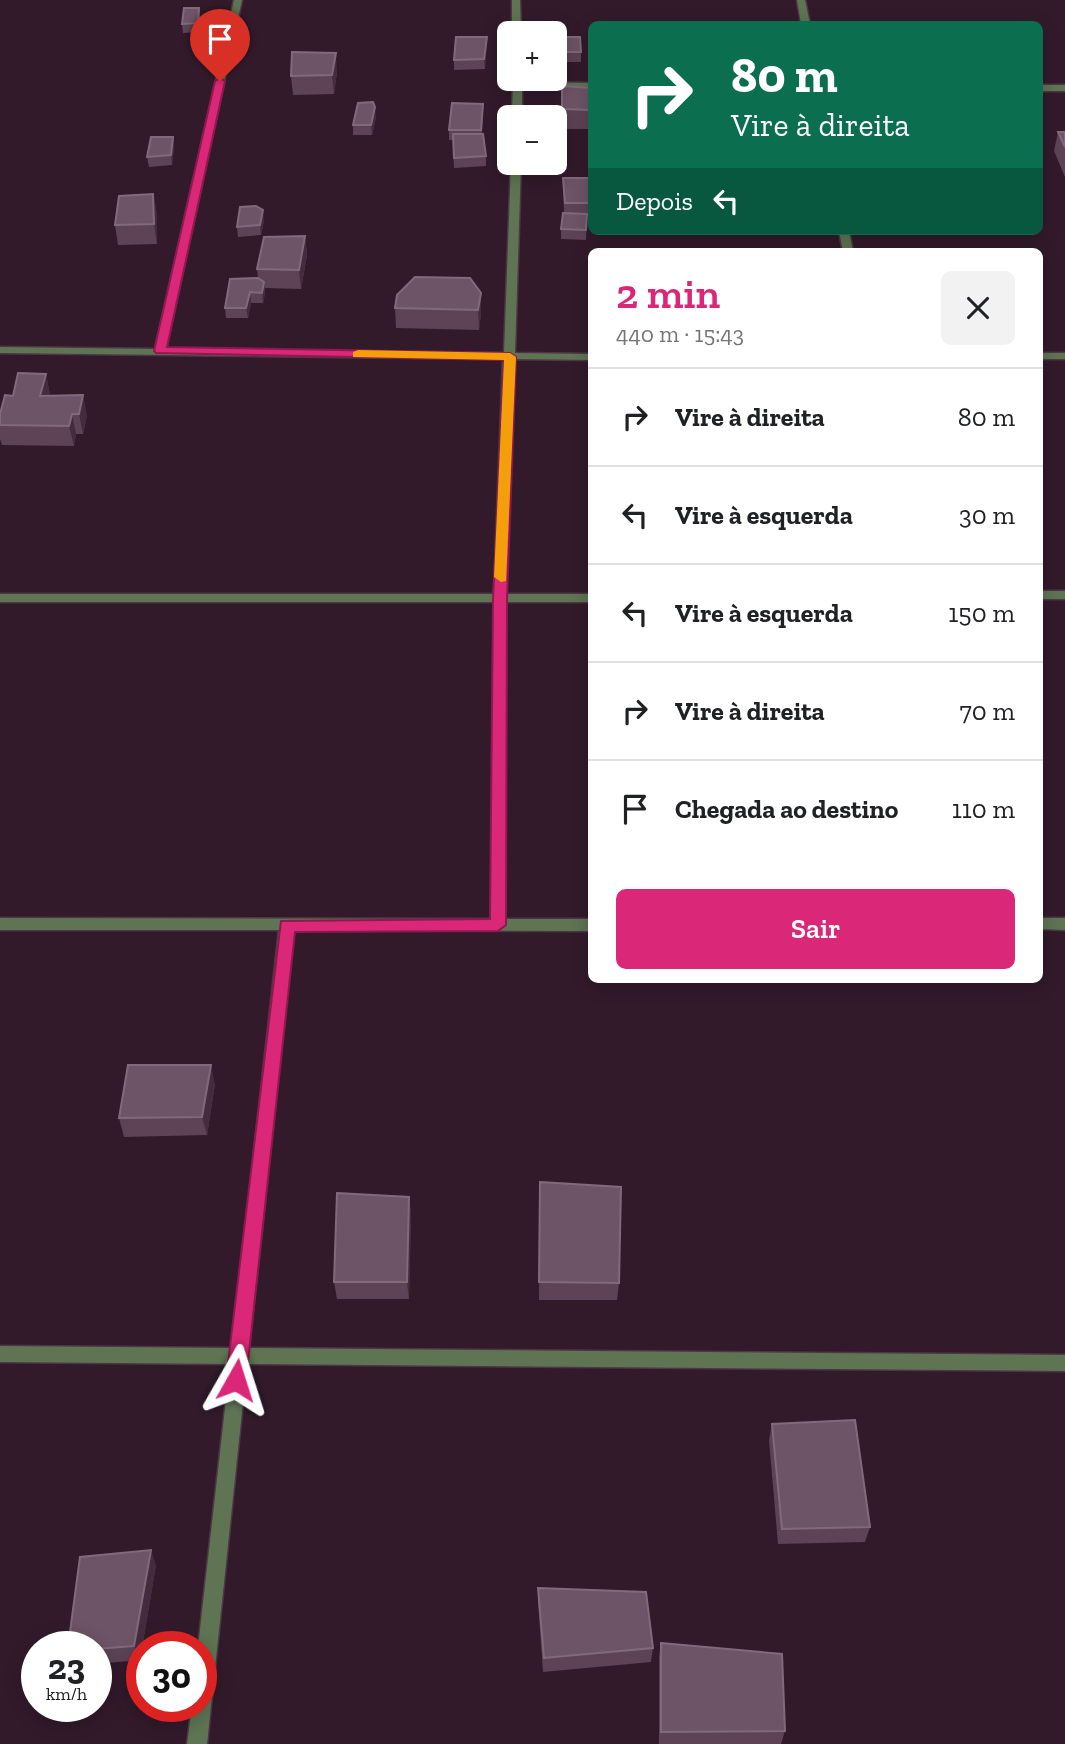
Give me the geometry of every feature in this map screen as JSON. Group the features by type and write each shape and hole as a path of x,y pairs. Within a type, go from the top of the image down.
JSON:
{"street":[{"path":"160,351 238,0"},
{"path":"516,0 517,21"},
{"path":"801,0 805,21"},
{"path":"567,85 588,86"},
{"path":"1043,88 1065,88"},
{"path":"498,925 500,599 516,175"},
{"path":"0,350 588,357"},
{"path":"1043,356 1065,356"},
{"path":"1043,595 1065,595"},
{"path":"0,597 588,598"},
{"path":"0,923 588,925"},
{"path":"1043,924 1065,924"},
{"path":"209,1631 287,925"},
{"path":"0,1353 239,1353 1065,1363"},
{"path":"197,1744 199,1722"}],"building":[{"path":"184,8 199,8 198,23 182,24"},
{"path":"456,37 487,37 484,59 454,60"},
{"path":"567,37 580,37 581,52 567,52"},
{"path":"292,52 336,53 332,75 291,76"},
{"path":"567,86 588,88 588,110 567,109 567,105 562,105 562,91 567,91"},
{"path":"373,102 375,107 371,125 353,125 358,103"},
{"path":"452,103 483,104 481,130 449,130"},
{"path":"1058,132 1065,132 1065,147"},
{"path":"453,134 483,134 486,156 454,158"},
{"path":"151,137 173,137 171,155 147,157"},
{"path":"563,178 588,178 588,203 565,203"},
{"path":"153,194 154,224 115,225 119,196"},
{"path":"256,206 263,210 260,225 237,227 240,207"},
{"path":"563,213 587,214 586,230 561,229"},
{"path":"305,236 299,270 257,269 264,237"},
{"path":"415,277 470,278 481,293 478,310 395,308 397,295"},
{"path":"258,278 264,282 262,293 250,292 246,308 225,308 230,279"},
{"path":"18,373 46,374 40,396 83,395 79,414 72,414 69,426 0,425 5,395 13,396"},
{"path":"128,1065 211,1065 202,1117 119,1118"},
{"path":"540,1182 621,1187 619,1283 539,1282"},
{"path":"337,1193 409,1197 407,1282 334,1282"},
{"path":"855,1420 870,1527 782,1529 772,1424"},
{"path":"151,1550 137,1631 126,1631 126,1647 112,1648 112,1631 70,1631 80,1557"},
{"path":"538,1588 646,1592 653,1648 544,1658"},
{"path":"661,1643 782,1654 785,1731 661,1732"}],"slow traffic":[{"path":"358,354 510,357 501,577"}],"route":[{"path":"220,81 160,351 510,357 500,599 498,925 287,925 236,1380"}]}
